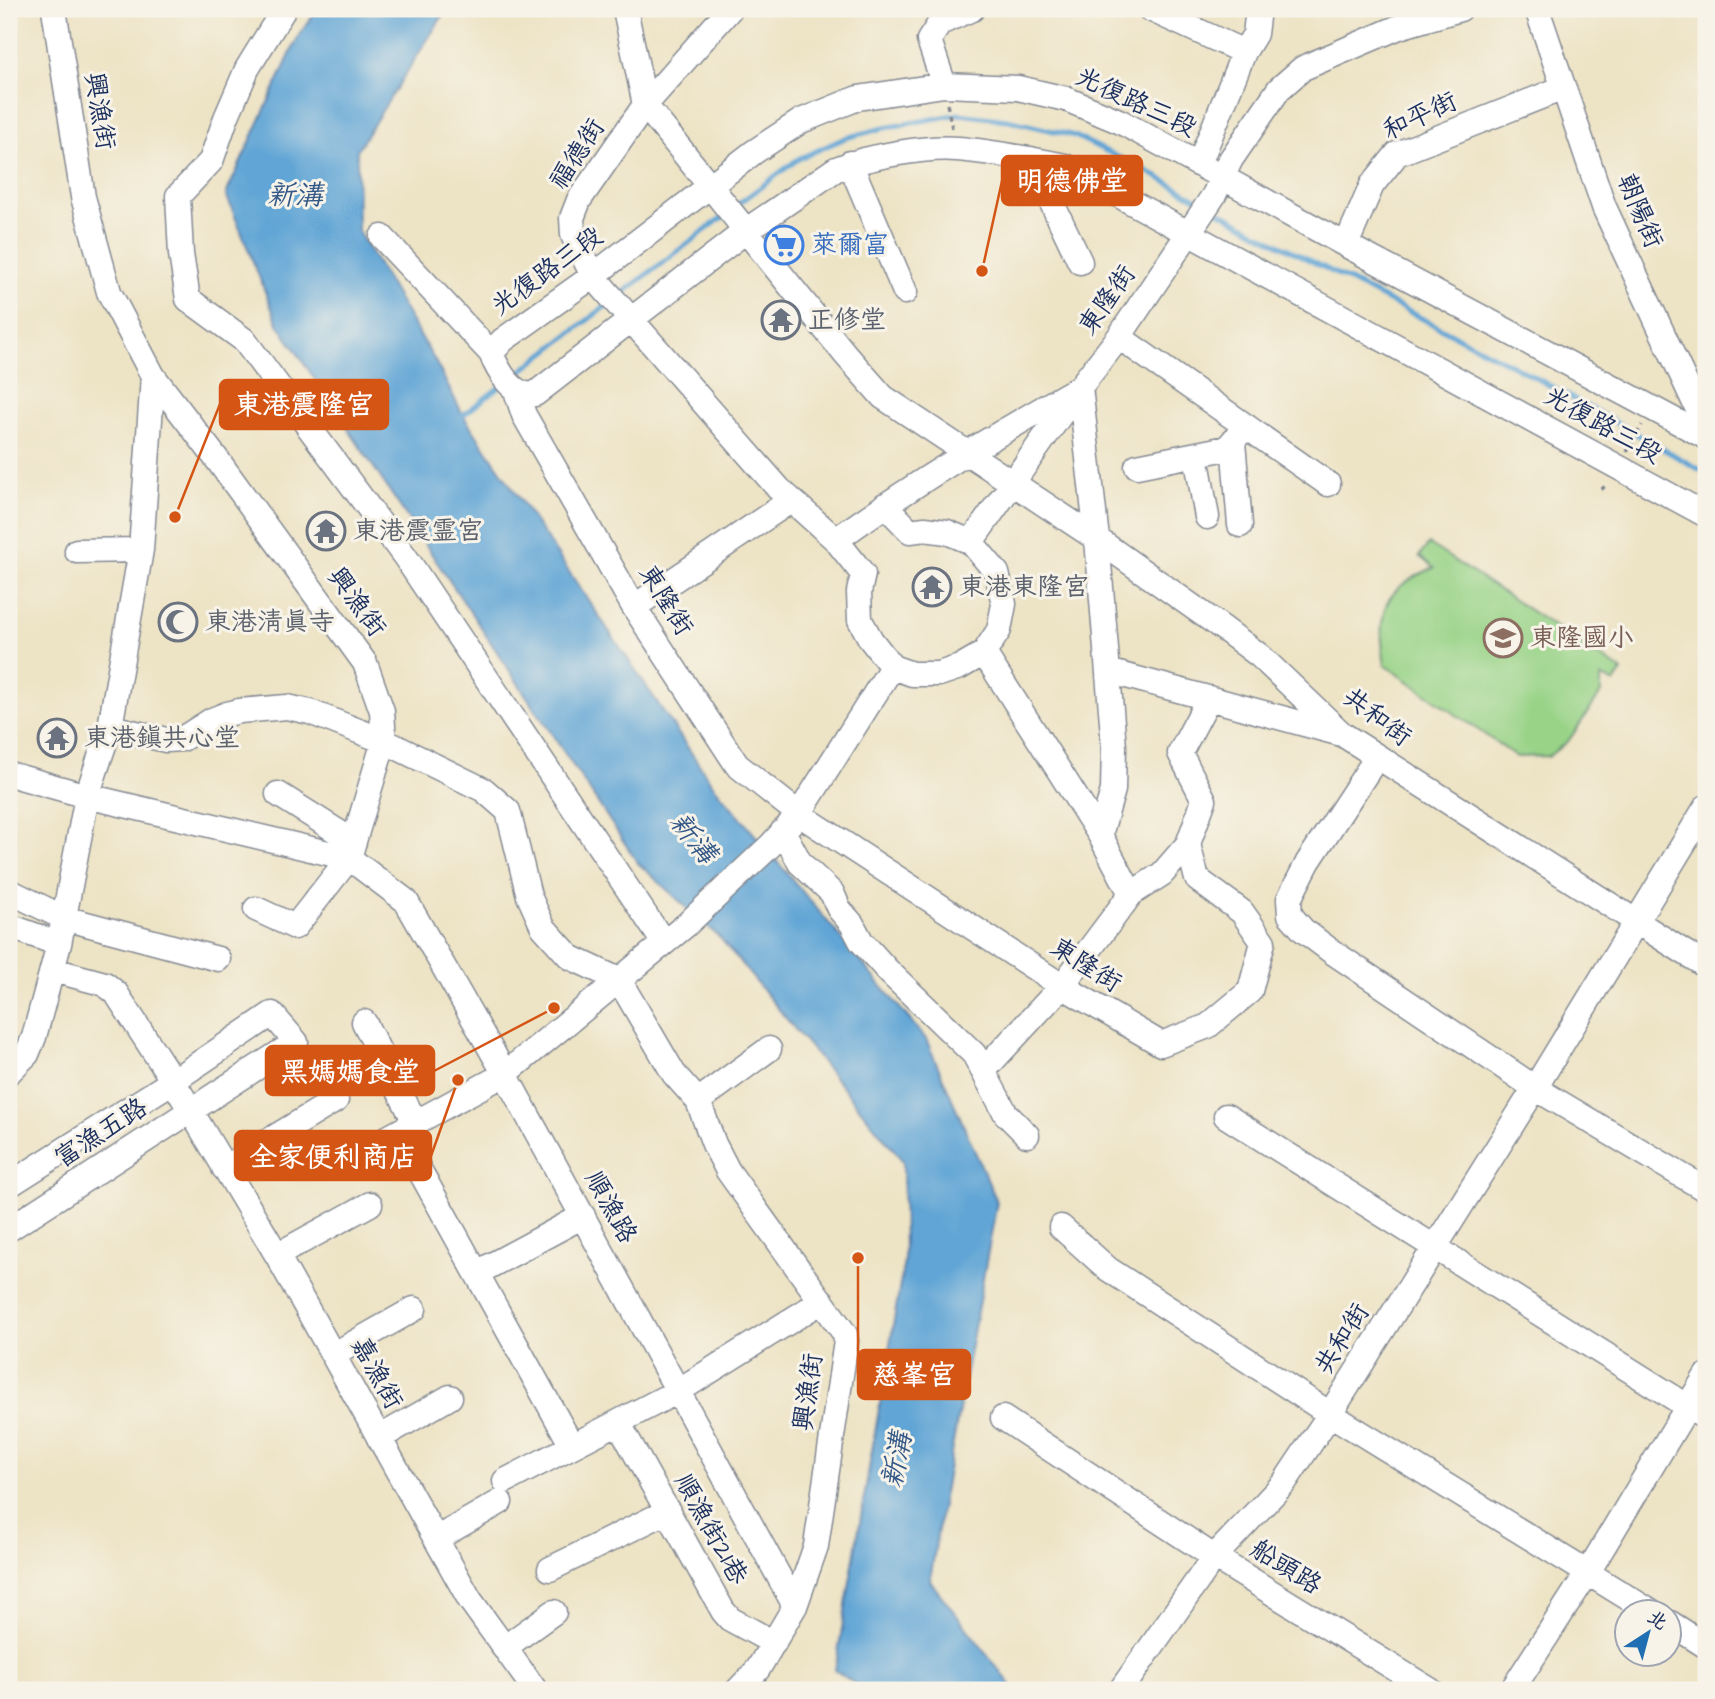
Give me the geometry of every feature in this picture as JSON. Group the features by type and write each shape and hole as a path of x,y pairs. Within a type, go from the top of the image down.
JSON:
{"street":[{"name":"興漁街","path":"54,9 86,209 109,292 153,376 365,663 383,711 384,741 352,850"},
{"path":"284,9 247,69 211,161 178,197 181,254 188,299 244,340 406,558 664,943"},
{"path":"625,9 645,105 845,354 883,397 1011,484"},
{"name":"福德街","path":"593,276 573,235 572,218 579,200 645,105 730,9"},
{"path":"944,85 929,40 940,23 972,9"},
{"path":"1150,9 1244,52"},
{"path":"1199,164 1244,52 1255,34 1258,9"},
{"name":"東隆街","path":"971,542 1080,387 1119,337 1194,225 1231,159 1279,89 1303,68 1399,27 1460,9"},
{"name":"朝陽街","path":"1537,9 1604,207 1699,412 1699,433"},
{"name":"光復路三段","path":"493,358 503,340 714,192 754,152 801,121 858,98 944,85 1018,88 1066,99 1121,122 1199,164 1218,186 1346,245 1699,433"},
{"name":"和平街","path":"1346,245 1372,185 1397,154 1563,88"},
{"name":"光復路三段","path":"516,391 526,396 535,394 632,320 743,226 836,169 850,163 901,153 956,149 1065,166 1194,225 1706,515"},
{"path":"1031,159 1080,262"},
{"path":"850,163 905,292"},
{"path":"382,237 493,358 516,391"},
{"path":"593,276 790,501 836,540 863,574 859,592 860,620 871,640 892,667 912,674 939,674 960,667 984,653 999,630 1004,604 996,573 971,542 947,532 925,529 910,531 885,505"},
{"path":"1119,337 1239,434 1328,484"},
{"path":"9,1072 53,970 87,796 110,727 141,550 153,376"},
{"path":"836,540 964,453 1080,387 1097,539 1114,747 1113,790 1100,835"},
{"name":"東隆街","path":"516,391 524,415 634,607 737,765 784,830 1161,1044 1208,1026 1250,991 1263,942 1242,912 1197,879 1188,844"},
{"path":"1137,466 1227,448 1239,434"},
{"path":"1239,434 1240,525"},
{"path":"1196,454 1208,517"},
{"name":"共和街","path":"1011,484 1097,539 1260,656 1342,734 1706,967"},
{"path":"634,607 790,501"},
{"path":"77,551 141,550"},
{"path":"984,653 1100,835 1131,894"},
{"path":"365,1150 505,1074 686,925 784,830 892,667"},
{"path":"1108,671 1342,734"},
{"path":"983,1071 1062,986 1131,894 1162,874 1188,844 1205,800 1180,753 1209,698"},
{"path":"110,727 166,740 183,739 212,720 227,714 287,707 310,712 384,741 484,790 508,811 529,897 543,927 570,957 619,980 674,1074 698,1101 769,1049"},
{"path":"1377,757 1308,862 1289,898 1290,915 1303,930 1331,951 1535,1088 1706,1190"},
{"path":"9,774 87,796 352,850 295,927 256,909"},
{"name":"順漁路","path":"278,794 352,850 406,901 505,1074 795,1606"},
{"name":"共和街","path":"1214,1557 1284,1483 1330,1414 1535,1088 1706,807"},
{"path":"784,830 800,863 832,893 839,909 852,924 861,941 888,971 974,1054 1006,1114 1027,1135"},
{"path":"9,891 64,918 218,959"},
{"path":"9,926 59,944"},
{"name":"嘉漁街","path":"53,970 106,984 116,993 191,1110 277,1255 470,1601 535,1690"},
{"name":"富漁五路","path":"9,1185 173,1081 272,1014 296,1042 9,1229"},
{"path":"363,1022 408,1128 477,1273 572,1446"},
{"path":"224,1168 336,1100"},
{"name":"興漁街","path":"698,1101 714,1144 728,1171 845,1334 846,1341 816,1546 795,1606 758,1669 737,1690"},
{"path":"1226,1115 1697,1412"},
{"path":"277,1255 370,1204"},
{"path":"477,1273 583,1216"},
{"path":"1061,1227 1108,1269 1330,1414 1629,1598"},
{"path":"436,1539 502,1491 572,1446 678,1391 822,1301"},
{"path":"333,1355 414,1309"},
{"path":"1512,1690 1588,1572 1697,1412 1706,1376"},
{"path":"379,1438 450,1397"},
{"path":"1003,1418 1214,1557"},
{"name":"順漁街21巷","path":"618,1422 723,1611 730,1619 774,1643"},
{"path":"550,1569 668,1511"},
{"name":"船頭路","path":"1121,1690 1214,1557 1430,1690"},
{"path":"504,1648 554,1612"},
{"path":"1684,1632 1706,1646"}],"path":[{"path":"944,85 956,149"},
{"path":"1630,446 1640,429"}],"green space":[{"path":"1429,544 1622,671 1614,683 1601,676 1601,693 1569,740 1549,756 1517,757 1385,665 1382,631 1387,604 1403,584 1434,568 1419,556"}],"water":[{"name":"新溝","path":"318,9 447,9 357,150 358,231 435,361 463,415 713,785 926,1039 997,1202 930,1581 1015,1690 864,1690 835,1670 904,1261 903,1161 721,939 638,863 278,324 226,194 299,35"}],"waterway":[{"path":"734,207 798,159 845,138 959,114 1007,120 1075,136 1201,201"},
{"path":"1213,208 1529,374 1706,473"},
{"path":"620,295 724,216"},
{"path":"512,378 610,303"},
{"path":"459,418 501,386"}],"place":[{"name":"萊爾富","path":"784,245"},
{"name":"明德佛堂","path":"982,271"},
{"name":"正修堂","path":"781,320"},
{"name":"東港震隆宮","path":"175,517"},
{"name":"東港震霊宮","path":"326,531"},
{"name":"東港東隆宮","path":"932,587"},
{"name":"東港清真寺","path":"178,622"},
{"name":"東隆國小","path":"1503,638"},
{"name":"東港鎮共心堂","path":"57,738"},
{"name":"黑媽媽食堂","path":"554,1008"},
{"name":"全家便利商店","path":"458,1080"},
{"name":"慈峯宮","path":"858,1258"}]}
